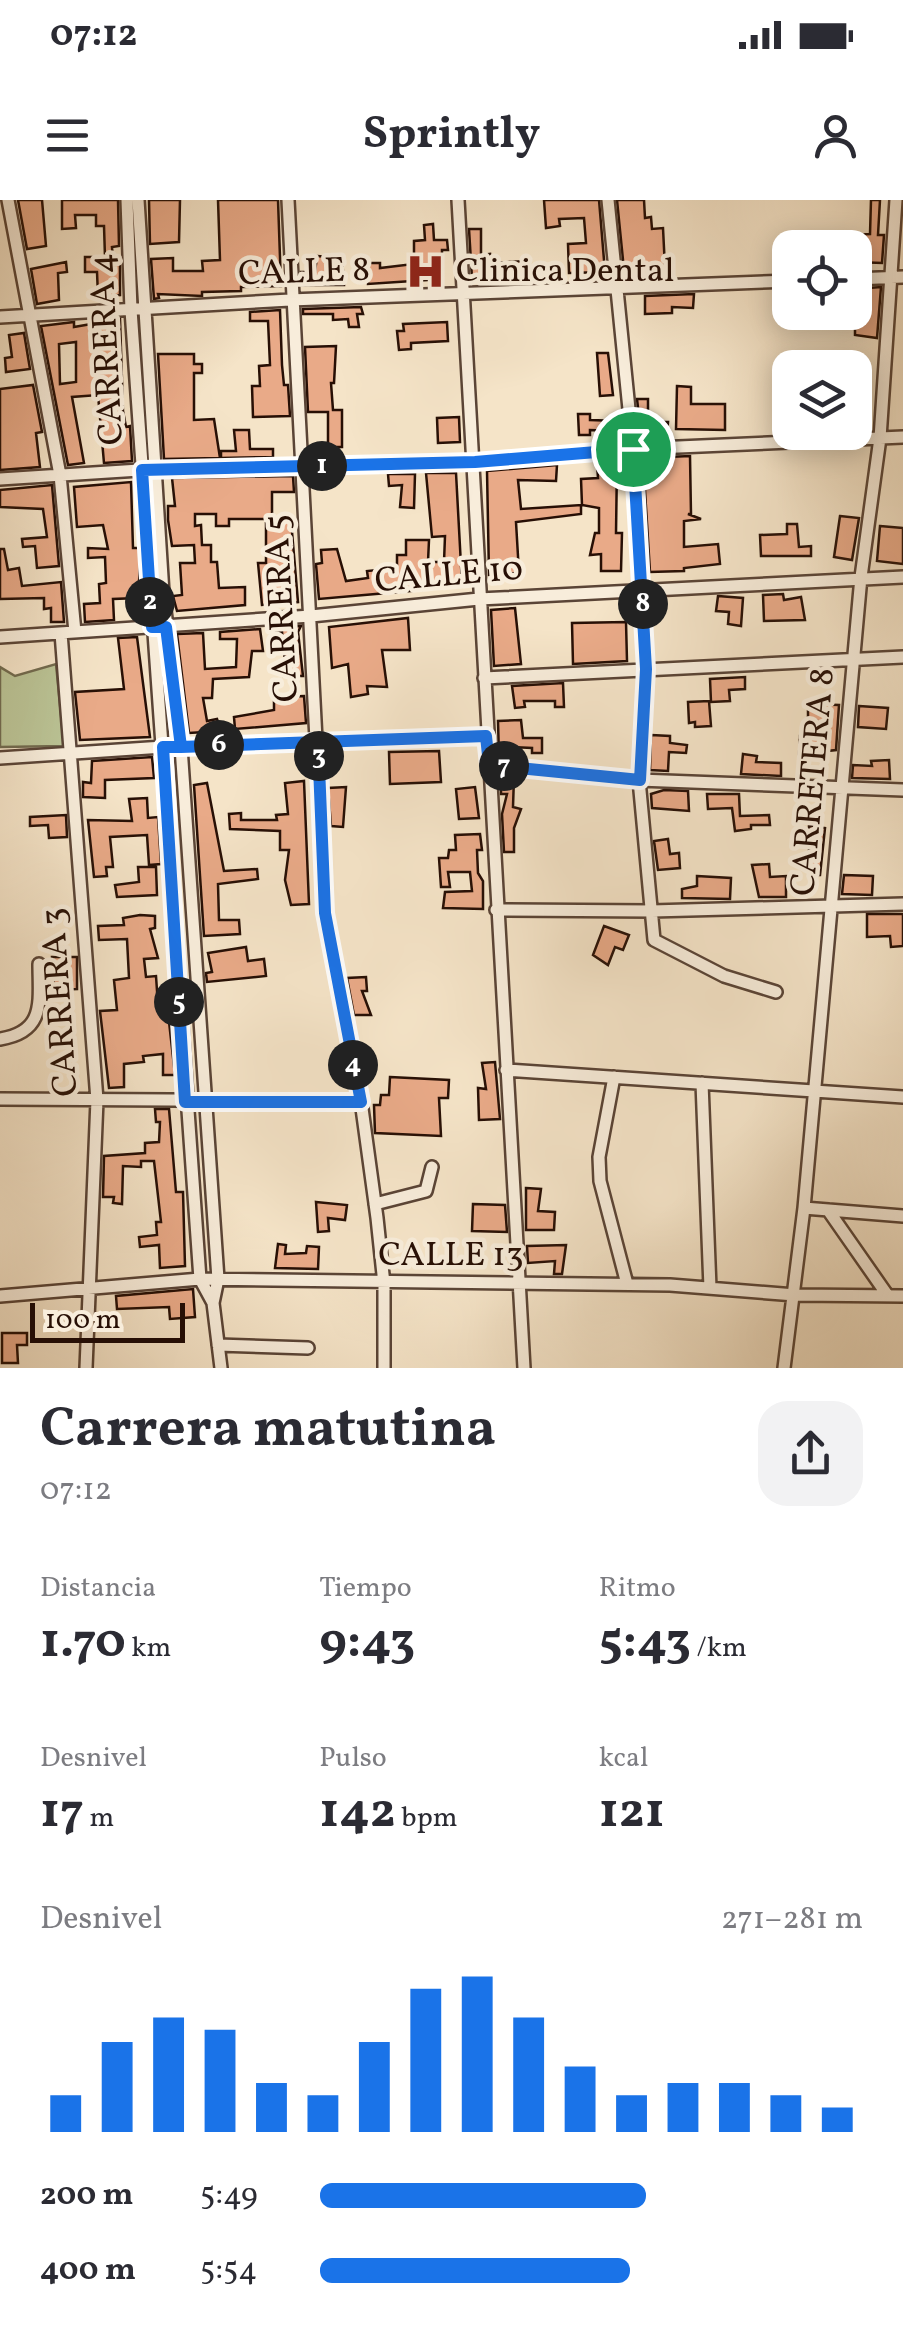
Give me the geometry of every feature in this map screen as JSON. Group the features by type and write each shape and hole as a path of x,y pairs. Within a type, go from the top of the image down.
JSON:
{"street":[{"name":"CARRERA 3","path":"8,200 60,475 70,756 97,1100 86,1368"},
{"name":"CARRERA 4","path":"127,200 149,470 181,747 218,1279 213,1303"},
{"name":"CARRERA 4","path":"138,200 138,310"},
{"name":"CARRERA 5","path":"288,200 290,300 303,466 325,913 376,1204 384,1284 384,1368"},
{"path":"458,200 524,1368"},
{"path":"608,200 633,449 642,590 646,669 640,780 654,940 724,976 776,992"},
{"name":"CARRETERA 8","path":"784,1368 804,1208 861,578 897,277 896,200"},
{"path":"872,278 897,277"},
{"name":"CALLE 8","path":"0,316 772,281"},
{"path":"0,480 149,470 475,462 633,449 903,437"},
{"name":"CARRERA 4","path":"149,470 152,627 185,1102 200,1279 213,1303"},
{"name":"CALLE 10","path":"0,637 311,616 479,599 903,576"},
{"path":"484,678 903,657"},
{"path":"0,758 163,747 486,736"},
{"path":"489,765 640,780 903,790"},
{"path":"496,910 652,911 903,904"},
{"path":"0,1039 17,1036 32,1025 40,1008 39,964"},
{"path":"506,1070 903,1097"},
{"path":"614,1077 599,1157 600,1181 627,1284"},
{"path":"702,1083 710,1288"},
{"path":"0,1099 361,1102"},
{"path":"376,1204 426,1191 432,1167"},
{"path":"804,1208 903,1216"},
{"path":"828,1210 888,1296"},
{"name":"CALLE 13","path":"0,1296 200,1279 627,1284 795,1295 903,1296"},
{"path":"213,1303 221,1368"},
{"path":"218,1345 308,1348"}],"green space":[{"path":"56,664 64,746 0,747 0,667 15,676"}],"building":[{"path":"18,200 42,200 46,246 27,249"},
{"path":"62,200 118,200 119,246 112,247 113,260 120,260 120,295 98,296 97,272 85,272 85,257 105,257 104,226 96,226 96,215 75,215 76,228 62,229"},
{"path":"149,200 180,200 179,242 150,244"},
{"path":"218,200 278,200 281,286 241,287 241,291 202,292 202,296 158,294 159,298 154,299 151,259 173,258 173,271 203,271 202,261 220,260"},
{"path":"544,200 599,200 605,272 569,273 568,244 586,243 584,218 559,219 560,226 546,228"},
{"path":"617,200 644,200 645,218 651,217 652,229 663,228 665,268 624,270"},
{"path":"871,200 880,200 878,235 884,235 882,263 872,263"},
{"path":"433,224 434,240 447,240 448,250 442,250 442,279 368,284 368,263 380,263 380,268 414,264 414,241 425,240 424,225"},
{"path":"469,229 481,229 481,255 490,254 490,263 526,261 527,275 513,276 514,281 506,282 505,276 472,278"},
{"path":"317,256 342,258 344,285 302,285 301,272 315,272"},
{"path":"66,262 67,272 58,273 59,300 37,304 31,269"},
{"path":"881,287 877,338 855,335 855,330 872,330 872,288"},
{"path":"694,294 693,308 672,307 672,313 645,314 645,296"},
{"path":"361,307 363,314 357,314 359,327 349,327 348,319 333,320 333,314 303,314 303,309"},
{"path":"280,310 282,365 290,416 253,417 252,386 260,386 259,366 270,365 268,321 250,321 250,312"},
{"path":"120,319 123,411 126,427 130,426 132,461 104,463 98,395 72,397 84,463 68,465 41,326 74,322 74,327","holes":["76,342 76,382 60,384 59,344"]},
{"path":"447,322 448,341 411,343 411,349 399,350 397,331 404,331 403,324"},
{"path":"24,333 30,369 6,372 5,358 12,357 9,335"},
{"path":"336,346 331,383 333,410 342,410 342,447 328,447 328,412 308,412 305,347"},
{"path":"597,353 608,353 613,395 600,396"},
{"path":"158,354 194,354 194,364 202,364 202,373 194,373 194,420 214,419 220,458 164,459"},
{"path":"33,385 42,432 36,433 40,467 0,470 0,389"},
{"path":"677,386 691,387 691,404 725,404 725,430 676,429"},
{"path":"637,399 648,399 648,422 668,422 667,434 641,434"},
{"path":"578,414 590,414 590,420 619,421 619,431 590,430 590,435 579,435"},
{"path":"459,417 460,442 438,443 437,418"},
{"path":"234,430 249,430 250,449 273,449 273,457 221,458 221,451 236,451"},
{"path":"690,456 688,514 701,519 684,521 684,547 718,544 720,564 650,572 643,458"},
{"path":"597,463 617,463 616,533 622,533 621,571 601,571 601,554 590,555 595,533 599,533 599,508 582,505 581,479 598,478"},
{"path":"557,465 556,481 518,480 521,509 581,505 581,514 516,522 519,573 489,575 487,471"},
{"path":"426,473 456,473 462,584 420,583 421,590 319,599 316,564 322,563 321,550 337,549 346,581 368,578 367,571 397,568 397,555 406,555 406,540 429,540 428,562 444,562 445,536 432,537"},
{"path":"388,474 415,474 414,508 400,507 402,485 389,486"},
{"path":"293,476 294,492 272,492 272,519 229,519 229,526 216,526 216,514 195,514 195,526 201,525 202,545 211,545 211,562 217,562 219,588 245,587 245,605 177,611 173,596 182,595 180,563 195,563 194,545 172,546 168,506 175,506 172,478"},
{"path":"131,482 133,548 139,548 138,598 113,599 114,620 85,622 84,604 100,603 99,584 106,583 105,557 88,558 88,548 108,549 103,525 77,527 74,487"},
{"path":"52,485 59,566 37,568 35,546 23,547 22,539 47,537 43,509 0,507 0,490"},
{"path":"840,516 859,518 852,560 834,557"},
{"path":"291,520 298,602 262,605 258,563 266,563 266,523"},
{"path":"787,524 797,524 799,547 811,546 811,556 761,556 760,535 787,534"},
{"path":"880,526 903,528 903,564 877,561"},
{"path":"0,549 4,549 8,570 19,568 22,586 61,582 64,622 51,622 51,608 44,609 44,598 0,599"},
{"path":"783,594 784,600 801,597 805,620 764,621 763,595"},
{"path":"718,596 743,598 741,626 728,624 729,612 716,611"},
{"path":"515,608 521,664 494,666 491,610"},
{"path":"408,618 410,650 382,650 387,687 367,686 368,694 351,697 348,664 332,668 329,627"},
{"path":"626,622 627,661 573,664 572,623"},
{"path":"301,626 298,632 303,676 283,676 279,664 285,663 282,632 270,633 269,628"},
{"path":"260,629 263,651 252,651 249,677 213,679 212,698 203,698 207,721 217,719 221,731 189,733 177,634 203,633 205,669 236,667 237,639 220,639 220,632"},
{"path":"137,637 150,737 80,740 75,692 124,689 118,638"},
{"path":"745,677 745,689 729,690 730,701 711,702 710,679"},
{"path":"563,683 564,707 555,707 555,701 524,701 525,707 515,708 512,686"},
{"path":"304,696 306,723 235,729 234,717 274,710 274,697"},
{"path":"709,701 711,726 695,727 695,722 689,723 688,702"},
{"path":"808,704 839,705 836,750 799,754 800,736 816,737 817,721 808,721"},
{"path":"859,706 888,708 886,729 858,727"},
{"path":"521,720 523,738 542,738 542,753 512,747 512,757 499,757 498,721"},
{"path":"651,735 670,736 670,743 687,745 686,753 669,752 668,771 650,770"},
{"path":"439,751 441,782 390,784 389,752"},
{"path":"743,754 757,756 756,762 781,763 781,776 741,774"},
{"path":"152,757 154,778 105,780 105,798 83,797 83,782 91,783 92,761"},
{"path":"889,760 890,779 852,778 853,765 872,766 871,761"},
{"path":"501,776 514,777 513,807 521,809 514,828 514,852 504,852 502,814 507,794 501,794"},
{"path":"304,781 309,904 291,905 285,880 289,850 280,850 280,831 230,829 229,814 241,813 241,820 277,820 276,815 288,814 285,783"},
{"path":"207,783 224,871 257,869 258,879 218,884 219,920 239,920 240,934 204,936 194,785"},
{"path":"346,787 343,827 331,826 328,788"},
{"path":"475,787 479,818 459,819 456,789"},
{"path":"688,791 689,811 652,808 651,794"},
{"path":"707,794 739,794 740,816 769,815 770,825 751,825 751,829 735,831 732,808 708,809"},
{"path":"147,798 148,818 158,817 161,864 149,865 147,835 110,837 113,867 106,867 107,876 94,877 88,820 132,821 129,799"},
{"path":"66,815 67,837 49,838 48,825 30,826 30,817"},
{"path":"809,826 825,828 820,875 809,875"},
{"path":"480,834 482,850 477,850 483,909 443,908 445,892 472,891 470,872 448,872 450,887 441,887 439,858 448,858 449,850 456,850 455,835"},
{"path":"668,839 670,854 679,853 680,868 658,870 654,841"},
{"path":"769,864 770,877 786,876 786,897 759,897 752,865"},
{"path":"138,867 156,867 157,895 117,897 115,885 139,882"},
{"path":"844,875 873,876 872,895 842,894"},
{"path":"697,876 731,878 730,899 682,898 682,889 697,886"},
{"path":"867,914 903,914 903,946 891,947 890,936 867,937"},
{"path":"155,916 155,928 150,929 158,958 144,959 146,977 156,976 158,1005 167,1004 175,1075 163,1075 163,1054 143,1056 144,1062 124,1064 124,1087 109,1088 100,1011 117,1010 114,980 129,978 127,939 99,940 98,926 124,925 123,918"},
{"path":"604,926 629,935 623,950 615,947 608,965 593,955"},
{"path":"246,947 248,961 264,959 266,976 207,982 206,973 212,972 208,953"},
{"path":"52,957 77,957 77,989 54,990"},
{"path":"366,977 367,991 362,991 371,1015 354,1015 347,978"},
{"path":"495,1062 500,1119 479,1120 478,1088 486,1089 482,1063"},
{"path":"390,1077 449,1080 448,1098 439,1098 441,1136 375,1133 374,1105 380,1105 381,1095 389,1095"},
{"path":"155,1109 169,1109 176,1192 183,1192 185,1266 160,1268 159,1245 140,1247 139,1237 157,1235 156,1222 161,1222 154,1161 141,1161 141,1167 123,1166 122,1204 113,1203 114,1197 103,1197 104,1156 145,1153 145,1143 159,1142 160,1122 156,1122"},
{"path":"526,1188 541,1189 538,1211 555,1212 554,1230 526,1230"},
{"path":"316,1202 347,1205 345,1220 328,1218 329,1231 318,1232"},
{"path":"473,1204 505,1205 507,1232 472,1231"},
{"path":"278,1244 286,1245 285,1254 306,1253 307,1246 319,1247 318,1269 275,1268"},
{"path":"566,1245 562,1274 554,1274 555,1261 528,1263 527,1246"},
{"path":"193,1289 195,1317 170,1319 169,1307 117,1309 116,1296"},
{"path":"2,1333 27,1333 27,1345 17,1345 18,1363 2,1363"}],"place":[{"name":"Clinica Dental","path":"426,272"}],"route":[{"path":"633,449 475,462 142,470 152,627 166,627 181,747 318,742 328,940 361,1102 185,1102 163,747 181,747 318,742 486,736 489,765 640,780 646,669 633,449"}]}
